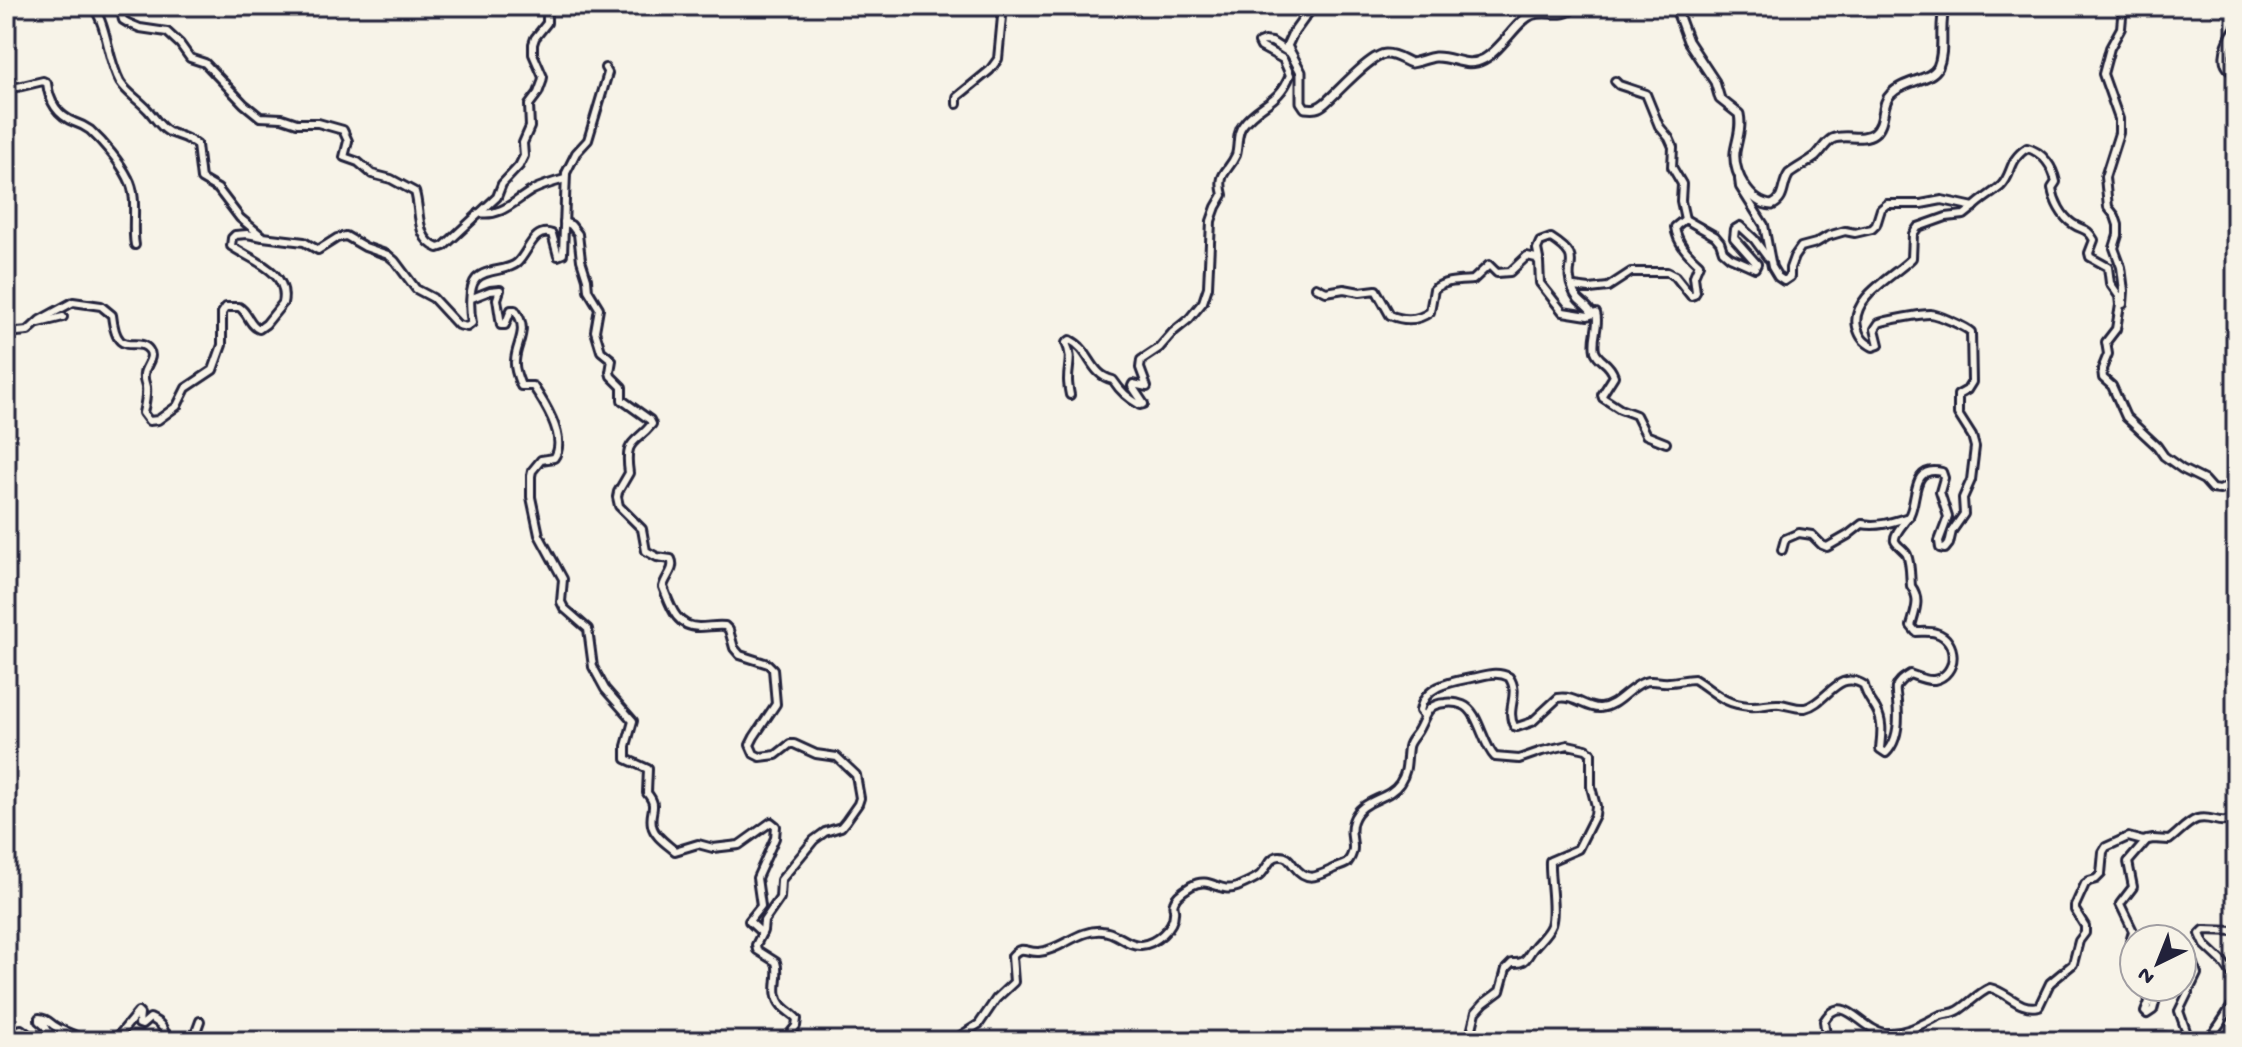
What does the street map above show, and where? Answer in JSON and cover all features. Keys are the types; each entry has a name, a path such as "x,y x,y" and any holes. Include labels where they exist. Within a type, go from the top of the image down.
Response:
{"street":[{"path":"93,6 100,16 114,69 123,86 162,127 197,145 201,179 218,189 240,218 263,237"},
{"path":"119,6 123,20 128,23 167,32 190,58 205,63 260,117 318,123 343,130 348,141 344,157 358,162 372,174 391,179 415,192 422,232 434,247 444,246 497,197 502,184 523,160 523,143 530,127 529,105 538,93 543,77 533,54 533,44 547,23 547,6"},
{"path":"957,104 957,97 990,70 998,59 1003,6"},
{"path":"1313,6 1287,46 1301,72 1301,102 1305,108 1318,108 1364,66 1382,54 1394,55 1411,63 1435,57 1472,63 1490,55 1505,43 1531,14 1566,14 1575,6"},
{"path":"1675,6 1688,41 1715,82 1720,99 1739,114 1740,130 1735,156 1740,187 1766,231 1771,261"},
{"path":"1739,173 1755,198 1772,205 1781,199 1789,174 1816,156 1828,141 1866,137 1876,131 1890,94 1906,83 1927,78 1935,71 1940,58 1940,26 1945,6"},
{"path":"2119,311 2123,305 2124,291 2121,267 2114,248 2119,230 2117,220 2108,207 2105,177 2119,133 2119,119 2103,74 2110,48 2121,28 2123,6"},
{"path":"2236,28 2228,40 2225,59 2228,68 2236,75"},
{"path":"1070,395 1067,378 1071,366 1066,343 1070,340 1090,358 1095,371 1113,380 1119,391 1140,405 1144,404 1132,386 1147,387 1140,368 1141,360 1159,348 1197,311 1206,294 1210,271 1211,221 1223,195 1222,175 1236,154 1240,130 1245,122 1280,94 1290,75 1283,59 1259,43 1272,42 1289,53"},
{"path":"6,333 23,333 73,302 101,306 113,318 115,336 124,343 150,351 151,357 144,374 147,396 143,413 149,421 158,420 177,406 188,386 213,370 222,345 222,318 226,307 239,307 259,329 285,299 274,273 231,246 235,235 247,234 304,242 318,250 346,236 395,261 412,285 433,298 458,325 467,327 472,323 472,287 476,279 516,263 539,233 552,234 558,256 563,254 565,179 568,166 588,140 607,81 605,68"},
{"path":"6,85 18,87 43,81 47,83 51,103 56,109 71,121 87,127 109,149 132,188 135,245"},
{"path":"1615,81 1644,93 1650,100 1659,126 1673,147 1671,164 1682,184 1681,201 1685,219 1715,236 1730,257 1755,268 1757,264 1733,235 1740,226 1754,239 1771,261 1778,277 1784,281 1790,277 1794,257 1801,247 1845,231 1855,233 1872,229 1881,209 1887,204 1921,204 1942,200 1974,207"},
{"path":"1424,716 1420,711 1423,700 1443,683 1498,673 1509,677 1515,686 1509,716 1517,727 1532,722 1558,698 1572,698 1601,708 1648,681 1667,683 1694,679 1715,696 1741,705 1779,704 1804,708 1841,682 1851,680 1864,685 1865,696 1877,711 1883,730 1879,746 1886,753 1897,731 1895,690 1900,681 1910,674 1925,680 1938,679 1948,670 1953,656 1951,644 1938,633 1916,632 1911,626 1917,599 1910,582 1907,555 1895,541 1895,536 1909,517 1917,482 1929,472 1939,470 1944,478 1940,492 1948,517 1939,541 1940,548 1947,547 1952,531 1964,514 1963,498 1971,480 1975,447 1958,414 1957,405 1958,395 1967,390 1972,382 1971,332 1936,315 1922,315 1880,322 1875,329 1879,345 1873,347 1862,340 1857,317 1877,287 1912,258 1913,234 1918,227 1946,217 1964,215 2001,186 2013,162 2027,148 2040,153 2054,172 2056,182 2052,188 2056,203 2068,220 2087,230 2094,238 2090,257 2108,267 2110,283 2120,299 2116,329 2106,340 2108,354 2102,374 2112,386 2126,417 2164,456 2204,480 2212,489 2220,490 2236,482"},
{"path":"479,213 496,213 533,190 565,179"},
{"path":"1573,290 1575,287 1608,287 1631,272 1667,272 1675,276 1687,293 1694,295 1694,276 1699,264 1684,250 1675,232 1675,227 1685,219"},
{"path":"564,222 571,225 580,239 588,290 599,308 595,331 601,351 612,360 611,376 622,387 622,400 652,424 631,444 627,461 629,473 617,497 619,506 642,529 646,551 672,561 673,566 663,587 669,597 670,608 689,626 725,626 740,655 768,664 773,669 776,704 750,745 754,754 760,757 776,755 794,744 816,754 837,757 858,780 860,798 853,812 841,827 825,832 814,840 781,880 780,898 764,921 756,945 757,950 776,962 775,989 779,1002 797,1019 796,1026 784,1041"},
{"path":"1592,314 1578,301 1573,290 1569,278 1572,261 1566,249 1551,238 1540,242 1537,249 1540,283 1563,312 1588,316 1596,313 1596,353 1611,366 1614,376 1602,395 1620,409 1636,415 1646,435 1666,443"},
{"path":"1316,287 1326,292 1376,290 1390,315 1412,319 1430,312 1434,289 1442,284 1473,280 1489,265 1497,273 1510,272 1527,256 1539,262"},
{"path":"472,298 500,290 497,299 501,325 505,325 511,310 519,315 522,340 515,359 517,376 521,386 533,386 542,400 554,425 559,446 554,458 541,460 532,471 533,514 539,535 563,579 561,602 588,629 593,667 605,689 633,721 626,759 648,769 647,793 654,806 653,830 675,851 698,844 713,848 739,845 765,824 771,822 776,826 775,838 757,878 761,906 749,921 762,933"},
{"path":"36,324 63,317"},
{"path":"1782,550 1785,539 1796,533 1812,535 1827,547 1862,524 1893,523 1909,517"},
{"path":"956,1041 979,1024 996,999 1014,982 1012,956 1018,949 1039,952 1101,930 1138,945 1145,944 1170,926 1175,915 1173,906 1176,897 1199,882 1205,881 1227,889 1236,888 1258,877 1278,856 1288,858 1304,876 1313,878 1347,863 1354,850 1353,820 1369,802 1390,794 1401,781 1407,764 1407,745 1428,709 1436,704 1462,704 1472,711 1495,757 1519,759 1568,745 1589,750 1592,756 1591,787 1597,811 1578,849 1550,861 1551,924 1528,959 1508,966 1499,993 1476,1012 1469,1041"},
{"path":"1827,1041 1824,1021 1832,1010 1841,1008 1870,1029 1888,1033 1914,1029 1945,1013 1954,1013 1990,988 2023,1006 2039,1006 2050,983 2075,961 2085,926 2075,906 2085,884 2101,874 2104,850 2128,837 2169,840 2190,823 2203,818 2223,822 2231,820 2236,814"},
{"path":"2130,923 2120,906 2133,887 2128,862 2147,840"},
{"path":"2236,931 2204,930 2200,934 2205,945 2236,980"},
{"path":"2206,1041 2219,1028 2236,1000"},
{"path":"2149,1003 2147,1014 2153,1010 2155,1003"},
{"path":"2156,1041 2159,1036 2184,1037 2186,1031 2179,1011 2183,1003"},
{"path":"118,1041 119,1035 139,1012 139,1024 148,1019 154,1020 164,1028 169,1041"},
{"path":"54,1041 39,1018 50,1020 57,1028 75,1034 84,1041"},
{"path":"188,1041 200,1021"},
{"path":"6,1034 21,1029 29,1035 42,1036 45,1041"}]}
